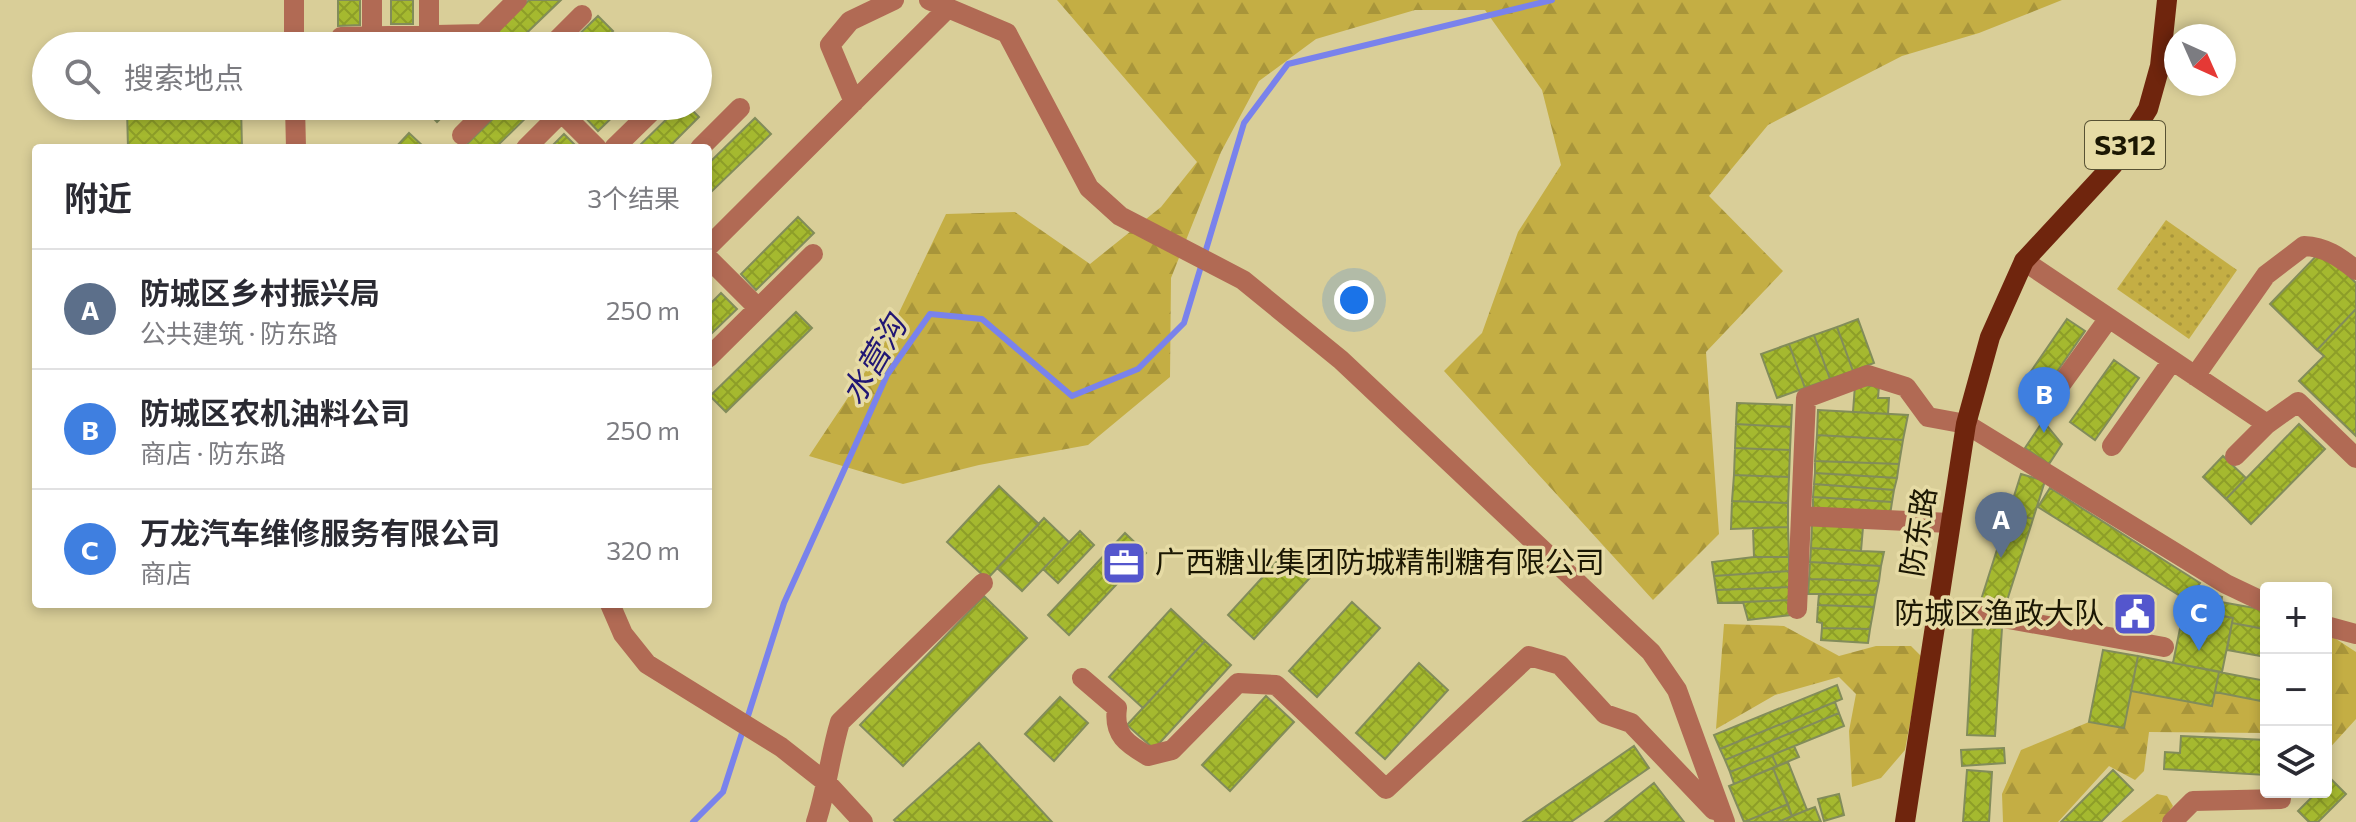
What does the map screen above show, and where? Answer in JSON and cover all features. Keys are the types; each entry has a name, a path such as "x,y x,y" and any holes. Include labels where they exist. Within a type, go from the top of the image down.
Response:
{"main road":[{"name":"S312","path":"2024,261 2113,165 2148,109 2160,66 2167,0"},
{"name":"防东路","path":"1905,822 1966,424 1990,337 2024,261"}],"street":[{"path":"294,0 294,32"},
{"path":"372,0 372,32"},
{"path":"429,0 429,32"},
{"path":"491,32 517,0"},
{"path":"854,102 830,45 850,21 894,0"},
{"path":"712,243 854,102 939,4 1007,33 1089,188 1120,216 1243,280 1341,360 1651,652 1677,690 1723,820"},
{"path":"565,32 582,15"},
{"path":"704,144 740,108"},
{"path":"295,120 296,144"},
{"path":"462,135 477,120"},
{"path":"530,144 551,120"},
{"path":"572,120 594,144"},
{"path":"618,144 643,120"},
{"path":"2195,376 2266,275 2304,246 2320,247 2356,270"},
{"path":"712,354 813,254"},
{"path":"2024,261 2267,424"},
{"path":"712,262 758,308"},
{"path":"2049,401 2109,318"},
{"path":"2112,446 2172,361"},
{"path":"1797,609 1806,398 1868,375 1906,387 1928,417 1966,424 2226,584 2260,600"},
{"path":"2235,456 2267,424 2298,402 2356,458"},
{"path":"1801,516 1950,523"},
{"path":"816,822 828,784 832,750 840,722 983,583"},
{"path":"1937,606 2164,647"},
{"path":"612,608 623,634 647,664 781,747 828,784 863,822"},
{"path":"2332,628 2356,634"},
{"path":"1082,678 1117,708 1114,724 1124,743 1148,756 1172,750 1238,683 1276,685 1386,789 1529,656 1560,665 1605,714 1631,723 1723,820"},
{"path":"2172,822 2193,801 2281,799"}],"green space":[{"path":"1057,0 2062,0 1979,33 1902,56 1768,125 1709,196 1783,271 1706,352 1719,534 1653,600 1444,371 1482,333 1518,232 1561,165 1542,90 1485,10 1415,10 1316,39 1259,81 1221,152 1171,278 1170,377 1088,445 979,465 903,484 809,456 885,342 946,214 1015,212 1090,264 1161,207 1197,162"},
{"path":"2166,220 2237,270 2189,339 2117,289"},
{"path":"1724,624 1784,626 1839,656 1876,646 1911,646 1922,657 1905,750 1881,778 1852,787 1849,731 1856,694 1839,677 1775,695 1716,729"},
{"path":"2332,638 2356,652 2356,719 2332,745 2332,654"},
{"path":"2131,691 2212,706 2215,692 2260,701 2260,733 2149,732 2144,771 2135,780 2109,766 2058,822 2003,822 2002,794 2021,750 2089,722 2124,728"},
{"path":"2157,794 2167,796 2173,806 2161,822 2121,822"}],"building":[{"path":"338,0 360,0 360,25 338,26"},
{"path":"391,0 413,0 413,24 391,24"},
{"path":"529,0 561,0 528,32 498,31"},
{"path":"598,16 613,31 612,32 581,32"},
{"path":"755,118 771,134 712,191 712,160"},
{"path":"127,120 241,120 242,144 128,144"},
{"path":"492,120 524,120 499,144 467,144"},
{"path":"588,120 609,120 598,131"},
{"path":"666,120 696,120 672,144 641,144"},
{"path":"409,133 421,144 399,144"},
{"path":"564,134 574,144 554,144"},
{"path":"798,217 814,233 756,290 741,274"},
{"path":"2322,250 2356,283 2356,309 2317,350 2270,304"},
{"path":"721,293 737,309 712,333 712,302"},
{"path":"2356,309 2356,436 2299,381 2324,356 2317,350"},
{"path":"796,312 812,328 726,412 712,398 712,394"},
{"path":"1858,319 1874,363 1853,371 1837,327"},
{"path":"2067,319 2085,331 2043,392 2025,380"},
{"path":"1837,327 1853,371 1830,379 1814,335"},
{"path":"1814,335 1830,379 1805,388 1789,344"},
{"path":"1789,344 1805,388 1777,398 1761,354"},
{"path":"2114,360 2139,378 2095,440 2070,422"},
{"path":"1855,385 1879,386 1878,398 1889,398 1888,414 1853,412"},
{"path":"1737,403 1792,405 1791,427 1736,424"},
{"path":"1818,410 1908,415 1903,440 1817,435"},
{"path":"2043,421 2062,444 2049,464 2025,448"},
{"path":"1736,424 1791,427 1790,450 1735,448"},
{"path":"2299,424 2325,449 2251,524 2226,499"},
{"path":"1817,435 1903,440 1899,464 1815,461"},
{"path":"1735,448 1790,450 1789,477 1734,475"},
{"path":"2223,456 2246,478 2226,499 2203,477"},
{"path":"1815,461 1899,464 1897,478 1815,473"},
{"path":"1815,473 1897,478 1894,490 1814,484"},
{"path":"2021,474 2045,481 2033,519 2009,512"},
{"path":"1734,475 1789,477 1788,503 1732,501"},
{"path":"1814,484 1894,490 1892,502 1813,497"},
{"path":"999,486 1039,524 987,579 947,542"},
{"path":"2050,488 2200,583 2188,601 2038,507"},
{"path":"1813,497 1892,502 1890,515 1813,511"},
{"path":"1732,501 1788,503 1788,527 1731,529"},
{"path":"2009,512 2033,519 2004,610 1980,603"},
{"path":"1044,518 1069,542 1022,591 997,568"},
{"path":"1812,524 1863,527 1861,551 1811,548"},
{"path":"1788,527 1789,557 1754,557 1753,528"},
{"path":"1080,531 1094,545 1058,583 1043,569"},
{"path":"1125,533 1146,553 1069,635 1048,615"},
{"path":"1291,546 1317,570 1254,639 1228,615"},
{"path":"1811,548 1884,552 1881,566 1810,562"},
{"path":"1789,557 1789,571 1714,576 1712,562"},
{"path":"1810,562 1881,566 1879,581 1809,579"},
{"path":"1789,571 1790,587 1716,590 1714,576"},
{"path":"1809,579 1879,581 1876,595 1808,594"},
{"path":"1790,587 1790,600 1718,603 1716,590"},
{"path":"2197,590 2222,597 2219,615 2187,610"},
{"path":"1819,594 1876,595 1874,607 1818,605"},
{"path":"984,596 1027,638 903,766 860,725"},
{"path":"1790,600 1791,615 1748,620 1743,602"},
{"path":"1352,602 1380,628 1317,697 1289,671"},
{"path":"2221,602 2260,609 2260,628 2232,623 2233,618 2219,615"},
{"path":"1818,605 1874,607 1870,629 1822,628 1822,623 1817,622"},
{"path":"1171,609 1205,641 1143,708 1109,677"},
{"path":"2184,609 2233,618 2222,672 2173,663"},
{"path":"2232,623 2260,628 2260,656 2227,650"},
{"path":"1973,627 2002,628 1995,736 1967,735"},
{"path":"1822,628 1870,629 1868,643 1821,640"},
{"path":"1205,641 1231,665 1154,749 1127,725"},
{"path":"2103,650 2138,656 2124,728 2089,722"},
{"path":"2138,656 2219,672 2212,706 2131,691"},
{"path":"1419,663 1448,690 1385,759 1356,733"},
{"path":"2219,672 2260,680 2260,701 2215,692"},
{"path":"1837,685 1842,699 1720,749 1714,735"},
{"path":"1266,696 1294,722 1230,791 1202,765"},
{"path":"1060,697 1088,723 1054,761 1025,734"},
{"path":"1835,702 1839,713 1725,760 1720,749"},
{"path":"1839,713 1844,726 1730,772 1725,760"},
{"path":"2181,736 2260,740 2260,775 2164,769 2165,752 2180,753"},
{"path":"979,743 1052,822 894,820"},
{"path":"1634,746 1649,768 1571,822 1523,822"},
{"path":"1794,746 1799,757 1777,766 1772,755"},
{"path":"2004,748 2005,763 1962,766 1961,750"},
{"path":"1772,755 1777,766 1734,784 1730,772"},
{"path":"1788,762 1807,810 1792,816 1773,768"},
{"path":"1773,768 1788,804 1744,822 1729,786"},
{"path":"1967,770 1992,772 1989,822 1963,822"},
{"path":"2113,770 2133,790 2101,822 2061,822"},
{"path":"2332,780 2346,794 2318,822 2309,822 2298,811 2311,798 2332,798"},
{"path":"1654,783 1684,822 1605,822"},
{"path":"1839,794 1844,815 1824,821 1818,799"},
{"path":"1788,804 1792,816 1778,822 1744,822"},
{"path":"1815,807 1821,822 1778,822 1807,810"}],"waterway":[{"name":"水营沟","path":"747,719 784,603 887,375 930,314 982,319 1072,396 1138,369 1184,323 1244,123 1288,64 1552,0"},
{"name":"水营沟","path":"693,822 723,792 743,730"}],"place":[{"name":"防城区农机油料公司","path":"2044,433"},
{"name":"防城区乡村振兴局","path":"2001,558"},
{"name":"广西糖业集团防城精制糖有限公司","path":"1124,563"},
{"name":"防城区渔政大队","path":"2135,614"},
{"name":"万龙汽车维修服务有限公司","path":"2199,651"}]}
